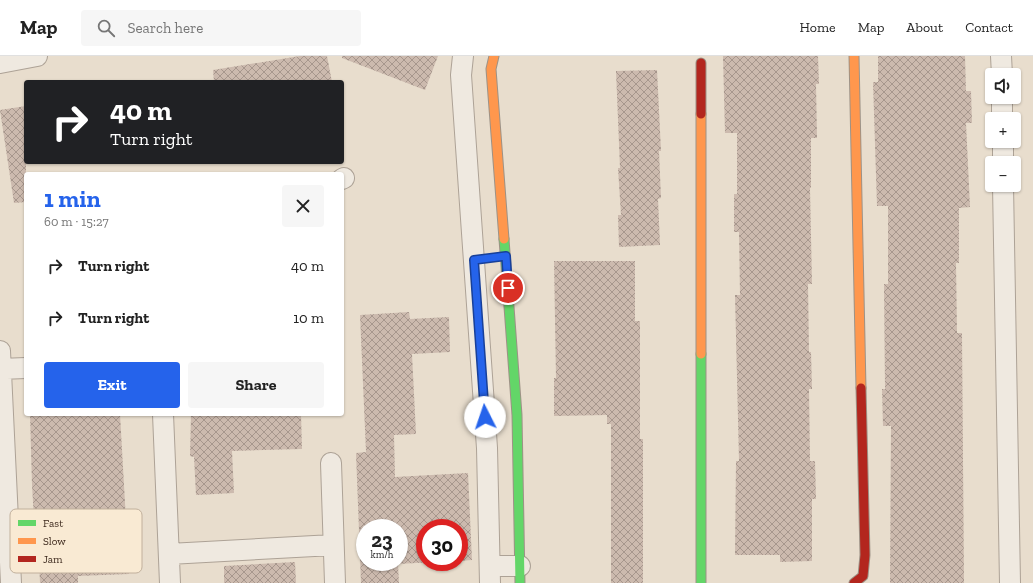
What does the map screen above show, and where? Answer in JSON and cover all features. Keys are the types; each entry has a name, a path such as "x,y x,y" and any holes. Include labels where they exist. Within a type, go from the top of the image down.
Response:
{"street":[{"path":"0,63 37,56"},
{"path":"463,56 461,75 487,448 490,574 520,574 517,415 491,69 494,56"},
{"path":"854,56 865,554 863,576 854,583"},
{"path":"1001,56 1002,68"},
{"path":"701,63 701,583"},
{"path":"1003,192 1010,583"},
{"path":"474,260 506,256"},
{"path":"10,583 0,363 24,368"},
{"path":"163,416 170,583"},
{"path":"332,463 335,583"},
{"path":"169,554 333,545"}],"building":[{"path":"300,56 327,56 332,80 214,80 213,70"},
{"path":"342,56 438,56 425,90 342,58"},
{"path":"723,56 818,56 819,84 816,84 817,138 811,138 810,188 812,284 808,284 809,352 811,352 812,389 809,389 810,461 815,461 816,499 812,499 812,561 780,562 780,555 735,555 736,461 739,461 735,295 740,295 739,232 734,232 734,194 737,194 737,133 725,133"},
{"path":"878,56 965,56 966,91 971,91 972,123 966,123 970,207 959,208 959,263 956,263 957,333 962,333 964,583 890,583 891,426 883,426 882,389 885,389 884,284 888,284 888,206 877,206 873,82 878,82"},
{"path":"657,70 661,151 659,151 661,198 658,199 660,245 619,247 618,215 621,215 618,168 620,168 616,71"},
{"path":"24,106 24,164 26,164 26,172 24,172 24,202 14,203 0,110"},
{"path":"554,261 635,261 635,321 640,321 640,439 643,439 643,583 611,583 611,424 607,424 607,415 554,416 554,378 556,378"},
{"path":"409,312 410,319 449,317 450,352 412,354 416,434 394,435 395,477 468,473 472,560 468,560 468,519 416,519 416,563 408,563 408,519 359,519 356,453 366,452 360,315"},
{"path":"30,416 120,416 125,509 33,509"},
{"path":"191,416 301,416 302,449 232,451 234,493 196,495 194,457 190,456"},
{"path":"295,562 296,583 224,583 224,566"},
{"path":"361,571 398,571 399,583 361,583"},
{"path":"40,573 129,573 78,576 78,583 40,583"}],"traffic: fast":[{"path":"504,239 517,415 520,583"},
{"path":"701,354 701,583"}],"traffic: slow":[{"path":"494,56 491,69 504,239"},
{"path":"854,56 861,388"},
{"path":"701,114 701,354"}],"traffic: jam":[{"path":"701,63 701,114"},
{"path":"854,583 863,576 865,555 861,388"}],"route":[{"path":"485,417 474,260 506,256 508,288"}]}
